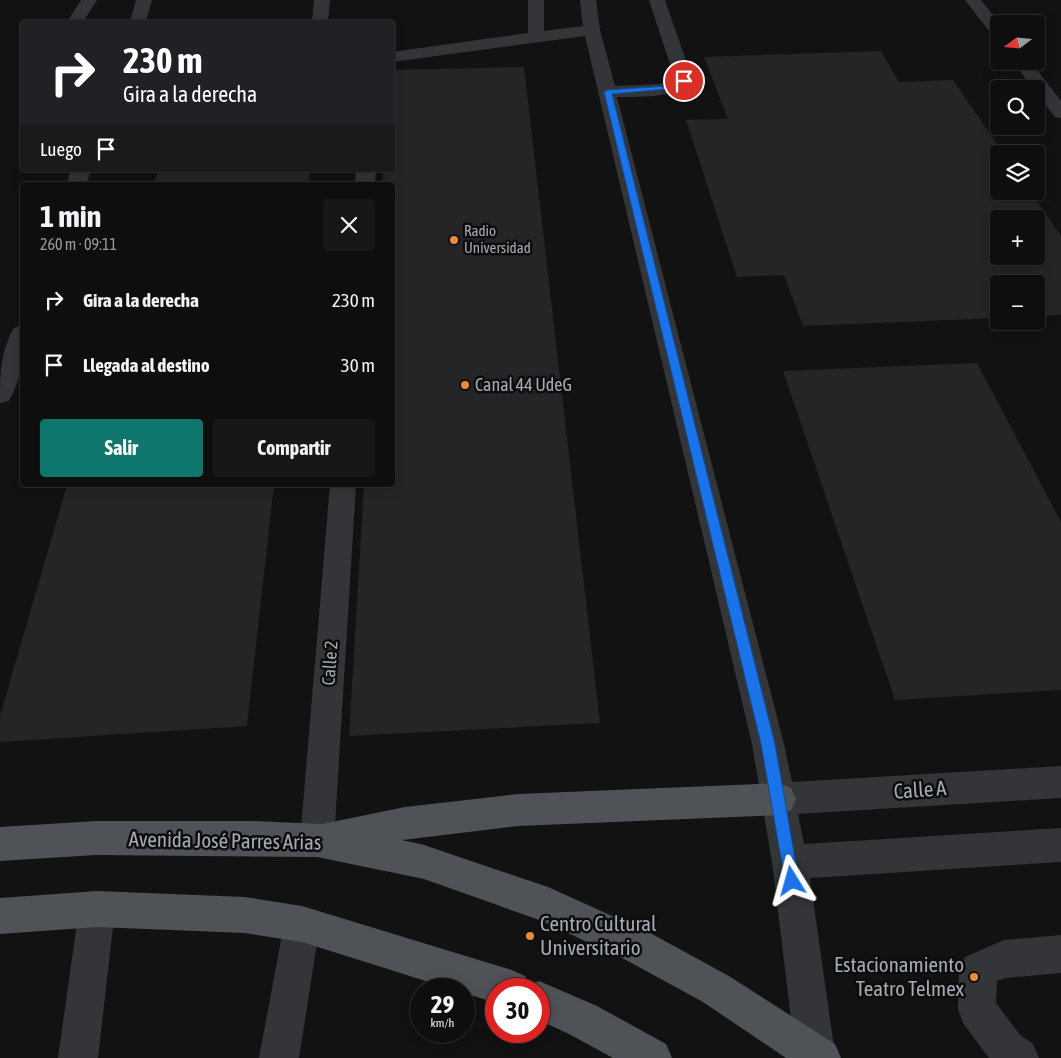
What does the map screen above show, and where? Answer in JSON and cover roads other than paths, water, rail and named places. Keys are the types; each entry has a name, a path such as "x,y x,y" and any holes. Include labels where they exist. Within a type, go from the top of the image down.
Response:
{"main road":[{"path":"317,840 405,823 518,810 779,799"},
{"name":"Avenida José Parres Arias","path":"0,844 96,838 317,840 424,862 548,905 639,946 716,989 816,1056"},
{"path":"0,916 97,909 245,915 302,924 485,981"},
{"path":"550,1005 583,1020 652,1058"}],"street":[{"path":"76,20 89,0"},
{"path":"139,20 144,0"},
{"path":"320,20 322,0"},
{"path":"536,0 536,36"},
{"path":"588,0 592,30 763,725 779,799 790,862 816,1056"},
{"path":"608,92 667,88 679,86 684,81 657,0"},
{"path":"973,0 990,22"},
{"path":"395,57 439,53 536,36 592,30"},
{"path":"1028,70 1061,113"},
{"path":"0,395 20,339"},
{"name":"Calle 2","path":"317,840 343,487"},
{"name":"Calle A","path":"779,799 1061,782"},
{"path":"790,862 1061,845"},
{"path":"78,1058 97,909"},
{"path":"279,1058 302,924"},
{"path":"1019,1058 1006,1049 977,1010 978,970 1004,959 1061,954"}],"place":[{"name":"Radio Universidad","path":"454,240"},
{"name":"Canal 44 UdeG","path":"465,385"},
{"name":"Centro Cultural Universitario","path":"530,936"},
{"name":"Estacionamiento Teatro Telmex","path":"974,977"}]}
